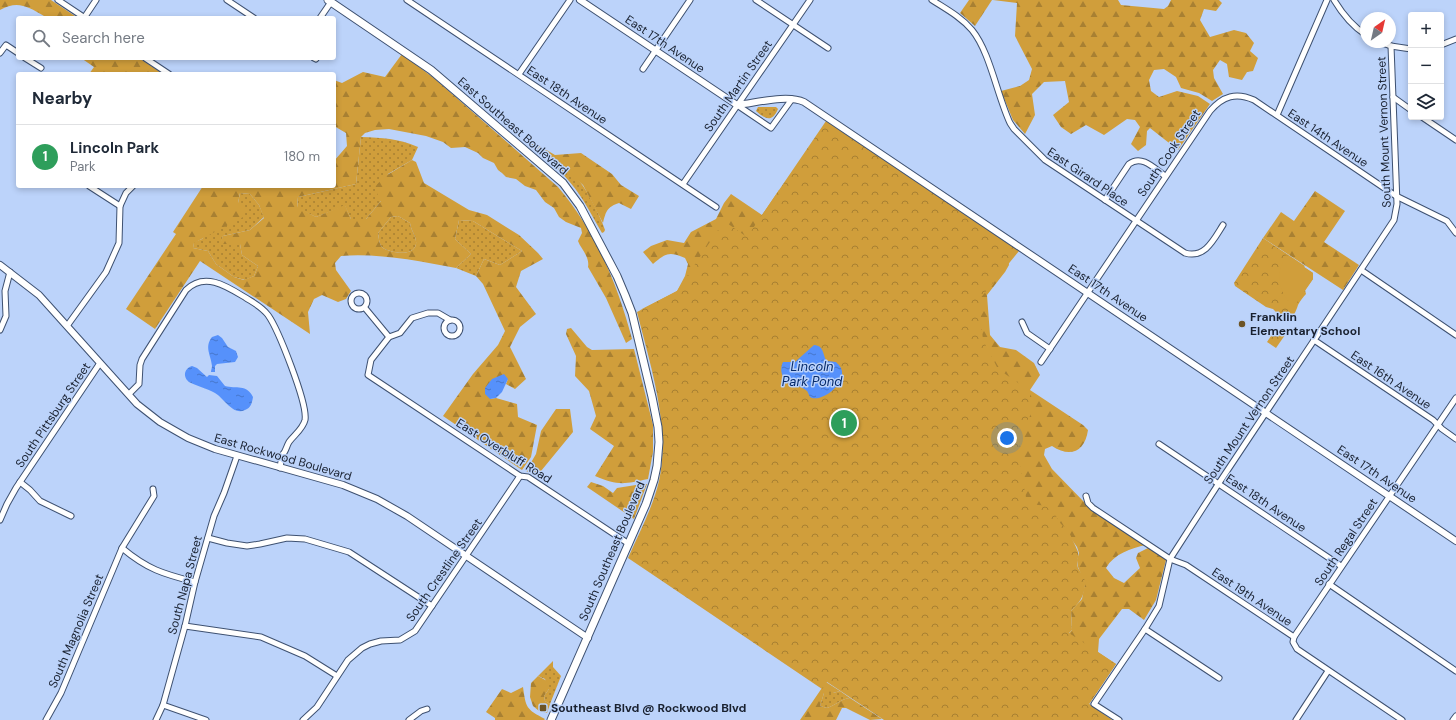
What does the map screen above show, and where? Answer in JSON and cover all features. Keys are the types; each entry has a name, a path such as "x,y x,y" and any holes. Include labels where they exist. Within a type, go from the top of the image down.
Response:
{"main road":[{"name":"East Southeast Boulevard","path":"330,1 432,70 564,184 580,206 617,276 632,313"},
{"name":"South Southeast Boulevard","path":"551,720 646,504 657,466 658,427 632,313"}],"street":[{"path":"58,0 81,16"},
{"path":"85,16 96,0"},
{"path":"227,0 251,16"},
{"name":"East 18th Avenue","path":"407,0 716,207"},
{"path":"518,74 570,0"},
{"name":"East 17th Avenue","path":"580,0 772,128 792,99"},
{"path":"643,69 690,0"},
{"path":"756,0 828,48"},
{"name":"South Martin Street","path":"683,184 810,0"},
{"name":"East Girard Place","path":"932,0 964,21 972,30 980,42 1006,116 1014,129 1045,160 1180,250 1189,254 1205,251 1224,225"},
{"path":"1277,116 1327,0"},
{"path":"1334,0 1351,24 1360,31"},
{"path":"321,16 330,1"},
{"path":"1444,44 1456,39"},
{"path":"0,53 6,45 16,52"},
{"path":"1396,47 1408,49"},
{"name":"South Mount Vernon Street","path":"1119,720 1094,704 1145,629 1161,599 1170,559 1394,220 1397,210 1391,48"},
{"path":"28,60 40,68"},
{"path":"147,60 166,72"},
{"name":"East 14th Avenue","path":"1224,99 1235,96 1246,96 1254,100 1396,196 1447,221 1456,233"},
{"path":"1393,97 1408,108"},
{"name":"East 17th Avenue","path":"737,105 792,99 800,100 809,105 1456,541"},
{"name":"South Cook Street","path":"1041,362 1210,111 1215,105 1224,99"},
{"path":"1426,120 1456,140"},
{"path":"1105,200 1129,164 1136,160 1145,162 1165,176"},
{"path":"92,188 120,206"},
{"path":"67,326 106,272 119,243 120,206 126,193 131,188"},
{"name":"East Rockwood Boulevard","path":"0,265 39,295 137,404 160,422 188,438 214,449 237,456 281,465 343,485 377,499 407,516 588,638"},
{"path":"1361,270 1456,334"},
{"path":"0,330 6,316 5,291 10,272"},
{"path":"129,394 139,384 140,365 146,353 186,290 192,285 201,282 216,282 227,286 261,308 268,315 277,332 294,374 305,420 289,443 284,453 286,457 281,465"},
{"path":"365,308 389,337 400,333 412,318 428,313 438,313 450,320"},
{"path":"1022,322 1027,334 1050,349"},
{"name":"East Overbluff Road","path":"389,337 371,360 368,375 520,476 528,477 629,544"},
{"name":"East 16th Avenue","path":"1314,340 1433,420 1456,439"},
{"name":"South Pittsburg Street","path":"0,520 7,504 20,482 100,363"},
{"name":"South Regal Street","path":"1294,637 1456,398"},
{"name":"East 18th Avenue","path":"1159,444 1342,566"},
{"name":"South Napa Street","path":"156,720 163,705 214,516 237,456"},
{"name":"South Crestline Street","path":"303,720 317,707 348,660 362,648 381,642 400,640 415,631 520,476"},
{"path":"20,482 27,486 40,501 71,516"},
{"name":"South Magnolia Street","path":"46,720 61,693 122,548 154,496 153,489"},
{"name":"East 19th Avenue","path":"1086,496 1088,503 1093,508 1170,559 1186,565 1294,637 1293,642 1298,649 1398,719"},
{"path":"208,538 247,546 287,538 305,539 349,552 432,606"},
{"path":"122,548 137,560 158,571 195,582"},
{"path":"1329,584 1456,671"},
{"path":"185,626 261,637 305,656 337,676"},
{"path":"1145,629 1219,678"},
{"path":"1296,720 1328,671"},
{"path":"163,705 206,720"},
{"path":"409,720 420,711 427,709"},
{"path":"1453,720 1456,716"}],"green space":[{"path":"0,0 51,0 75,16 44,16 18,5 12,5 0,10"},
{"path":"969,0 992,0 975,26 960,13"},
{"path":"993,0 1118,0 1121,5 1164,9 1168,6 1171,0 1219,0 1222,3 1216,11 1204,9 1200,20 1210,37 1234,30 1246,33 1254,43 1250,51 1258,58 1253,71 1247,72 1242,80 1229,77 1227,64 1220,60 1213,70 1214,78 1223,94 1212,101 1199,93 1181,88 1176,77 1164,69 1154,70 1149,80 1151,91 1159,97 1177,91 1198,96 1210,104 1178,150 1150,128 1147,131 1146,145 1138,151 1131,144 1140,127 1135,120 1127,119 1104,135 1086,125 1071,134 1061,127 1053,115 1069,102 1065,81 1044,82 1032,94 1035,115 1025,134 1013,120 1001,91 1020,86 1029,80 1032,69 1015,36 1017,3"},
{"path":"402,54 435,79 558,187 583,221 594,240 604,259 620,299 632,339 626,343 606,298 588,267 587,256 578,241 582,233 581,228 566,222 559,217 554,208 545,202 536,190 525,186 516,179 506,177 498,170 494,163 465,147 451,148 443,142 426,136 389,129 375,130 365,133 361,137 356,184 298,197 297,207 316,217 345,205 351,219 366,219 381,201 374,187 387,175 412,160 416,162 424,183 469,210 487,215 519,235 543,259 521,271 516,287 536,314 520,327 510,347 526,379 515,389 506,384 508,379 490,399 496,398 517,404 518,417 537,425 531,457 522,470 443,416 473,374 498,345 505,331 483,284 476,276 484,259 500,265 522,251 473,221 459,220 455,239 471,254 456,268 413,260 355,255 341,256 335,263 336,270 351,291 346,299 338,302 322,295 314,299 308,312 310,334 200,261 155,329 126,309 176,234 173,232 202,188 336,188 336,159 347,146 346,133 336,127 336,81 342,83 363,72 385,77","holes":["240,193 250,194 259,205 264,218 250,230 223,236 220,244 240,244 242,255 258,266 254,276 244,280 234,277 216,264 208,251 193,248 194,243 243,217 245,210 238,203","398,216 410,223 416,239 416,244 411,251 402,253 387,250 382,247 379,241 378,233 391,217"]},
{"path":"84,60 142,60 160,72 90,72 94,67"},
{"path":"758,107 776,107 778,109 771,118 765,118 756,111"},
{"path":"826,121 1019,251 979,300 983,340 998,369 1030,391 1030,416 1020,434 1019,459 1027,503 1044,506 1052,510 1061,524 1068,530 1078,551 1077,566 1084,578 1085,585 1081,600 1071,611 1072,630 1069,633 1116,664 1089,704 1112,720 884,720 827,682 822,689 628,558 653,500 659,481 662,460 661,418 653,374 637,312 677,291 724,221 747,237"},
{"path":"361,137 397,140 418,147 412,160 388,174 381,201 366,219 351,219 345,206 316,217 297,208 298,197 356,184"},
{"path":"530,145 538,145 555,155 581,153 612,174 621,185 639,196 631,209 619,203 609,208 606,212 603,223 583,185 563,168 553,165"},
{"path":"553,165 568,171 583,186 600,217 605,230 604,232 602,233 586,205 569,181"},
{"path":"779,190 1007,247 1009,265 987,295 990,335 1000,347 1016,350 1034,363 1040,375 1030,390 1083,425 1088,430 1084,443 1076,451 1065,452 1052,446 1045,449 1044,455 1052,469 1086,504 1146,545 1123,552 1109,563 1106,568 1114,578 1124,583 1140,568 1136,558 1138,553 1150,547 1166,560 1156,600 1144,620 1129,609 1122,609 1099,639 1098,652 1116,664 1089,704 1112,720 1018,720 1065,638 1072,630 1071,611 1082,599 1085,583 1078,567 1077,560 1079,553 1070,537 711,288 640,310 677,291 685,276 688,264 685,258 675,254 668,254 661,257 653,264 643,252 651,246 667,240 684,243 691,232 716,219 724,203 731,194 762,215"},
{"path":"1315,191 1345,211 1324,242 1359,265 1343,290 1263,238 1281,212 1294,221"},
{"path":"240,193 250,194 259,205 264,217 250,230 223,236 221,244 240,244 242,255 258,266 254,276 245,280 234,277 216,264 208,251 193,248 194,242 202,239 238,203"},
{"path":"398,216 410,223 416,239 416,244 411,251 402,253 387,250 382,247 379,241 378,233 391,217"},
{"path":"459,220 473,221 522,251 500,265 484,259 476,276 456,268 471,254 455,239"},
{"path":"1263,238 1313,273 1313,279 1305,290 1306,294 1293,316 1288,318 1281,317 1273,309 1266,307 1235,286 1234,283"},
{"path":"1286,255 1313,273 1313,279 1294,307 1288,301 1281,289 1279,276 1282,263"},
{"path":"571,328 587,347 592,350 634,349 653,425 653,452 648,479 616,483 595,476 614,446 590,429 596,416 589,391 575,376 576,356 566,334 567,329"},
{"path":"1273,333 1283,333 1285,335 1276,348 1267,342"},
{"path":"556,409 570,409 573,432 536,475 526,471 536,454 541,431"},
{"path":"591,482 603,486 613,493 617,488 647,484 634,519 587,487"},
{"path":"553,661 553,667 561,676 550,704 545,701 544,696 549,689 545,679 538,676"},
{"path":"538,676 549,682 549,689 544,696 545,701 550,704 547,713 539,711 533,706 530,697 531,683"},
{"path":"826,682 840,691 824,693 820,706 827,708 850,698 882,719 870,720 846,708 842,708 836,720 800,720"},
{"path":"523,687 526,704 530,710 545,719 544,720 495,720 495,718 486,712 502,689 511,693"},
{"path":"840,691 850,698 827,708 820,706 824,693"}],"water":[{"path":"218,335 228,347 236,351 238,357 235,362 217,364 215,366 215,372 211,372 212,366 208,344 212,337"},
{"name":"Lincoln Park Pond","path":"814,345 822,349 827,361 836,362 841,368 842,377 840,382 832,391 822,397 811,398 805,389 785,379 781,371 781,367 783,362 795,362"},
{"path":"192,366 197,368 207,377 209,375 217,376 225,386 248,390 253,397 250,407 245,410 237,411 215,393 189,382 185,372"},
{"path":"504,374 508,379 502,392 496,398 490,399 485,394 485,388 492,379"}],"place":[{"name":"Franklin Elementary School","path":"1242,324"},
{"name":"Lincoln Park","path":"844,423"},
{"name":"Southeast Blvd @ Rockwood Blvd","path":"543,708"}]}
